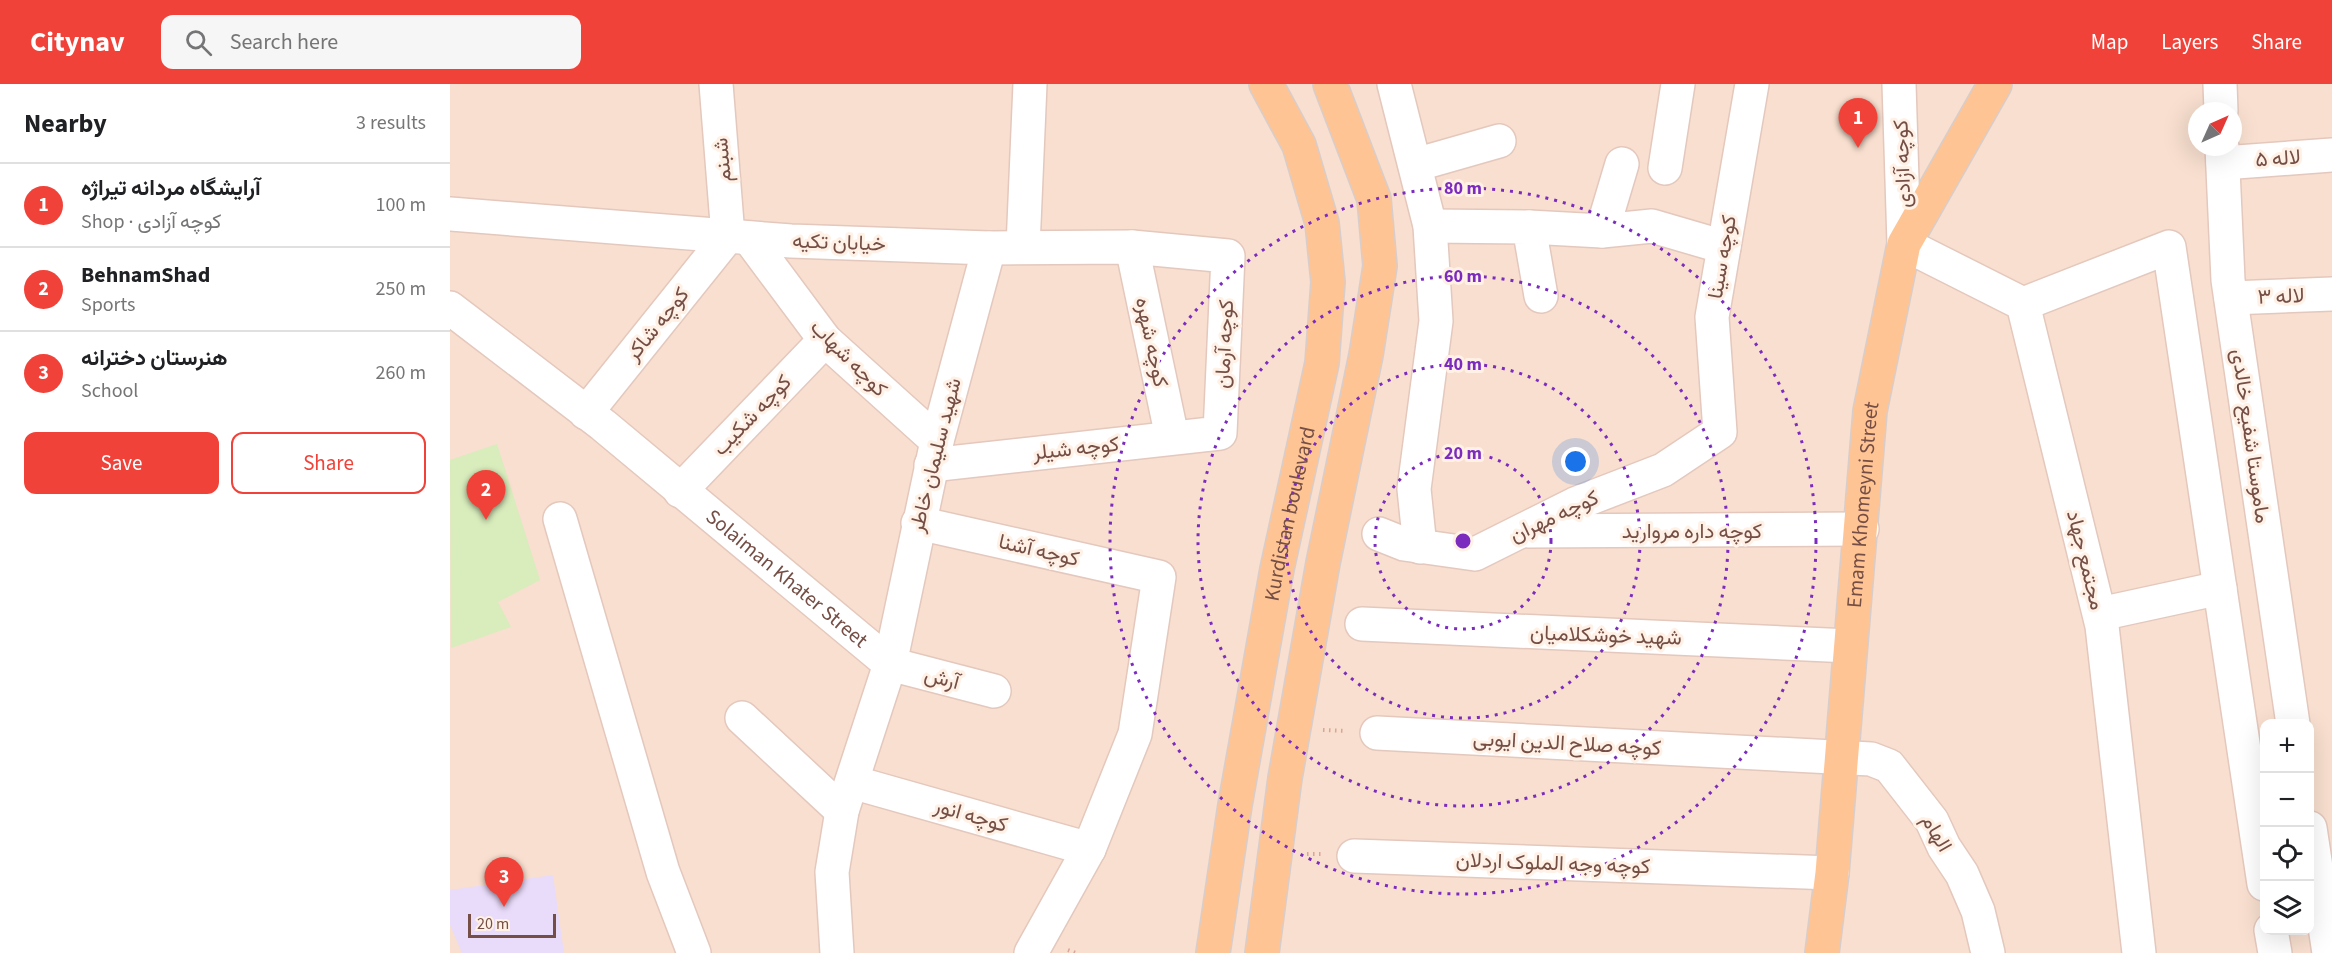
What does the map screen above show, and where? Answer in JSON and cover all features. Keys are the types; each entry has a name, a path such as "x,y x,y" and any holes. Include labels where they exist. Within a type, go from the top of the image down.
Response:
{"main road":[{"name":"Kurdistan boulevard","path":"1213,953 1234,804 1277,569 1322,363 1328,282 1322,223 1299,144 1266,84"},
{"name":"Kurdistan boulevard","path":"1262,953 1274,853 1294,728 1323,563 1366,355 1380,266 1374,199 1330,84"},
{"name":"Emam Khomeyni Street","path":"1822,953 1832,873 1870,411 1904,244 1995,84"}],"street":[{"name":"شبنم","path":"716,84 739,237"},
{"path":"1023,247 1030,84"},
{"path":"1394,84 1430,226 1436,321 1414,489 1420,547"},
{"path":"1665,168 1678,84"},
{"name":"کوچه سینا","path":"1720,432 1712,317 1752,84"},
{"name":"کوچه آزادی","path":"1899,84 1904,244"},
{"path":"2220,84 2221,102"},
{"path":"1415,165 1499,141"},
{"name":"لاله ۵","path":"2242,155 2332,155"},
{"name":"ماموستا شفیع خالدی","path":"2223,156 2231,297 2292,719"},
{"path":"1602,231 1622,164"},
{"name":"خیابان تکیه","path":"450,214 739,237 989,248 1132,247 1228,256"},
{"path":"1430,226 1529,227 1602,231 1652,226 1724,247"},
{"path":"1529,227 1541,296"},
{"name":"کوچه شهاب","path":"739,237 825,340 934,453"},
{"name":"کوچه شاکر","path":"586,412 739,237"},
{"path":"1904,244 2023,304 2169,247 2265,881"},
{"name":"کوچه شهره","path":"1132,247 1172,437"},
{"name":"شهید سلیمان خاطر","path":"890,664 934,453 989,248"},
{"name":"کوچه آرمان","path":"1220,433 1228,256"},
{"name":"لاله ۳","path":"2231,297 2332,294"},
{"name":"مجتمع جهاد","path":"2023,304 2100,614 2139,953"},
{"name":"Solaiman Khater Street","path":"450,308 586,412 890,664"},
{"name":"کوچه شکیب","path":"680,491 825,340"},
{"name":"کوچه مهران","path":"1379,534 1404,544 1475,554 1575,504 1663,470 1720,432"},
{"name":"کوچه شیلر","path":"934,453 1220,433"},
{"path":"560,519 663,872 694,953"},
{"name":"کوچه آشنا","path":"918,523 1159,577 1136,734 1089,849"},
{"name":"کوچه داره مروارید","path":"1522,531 1862,529"},
{"path":"2100,614 2220,588"},
{"name":"شهید خوشکلامیان","path":"1362,624 1850,646"},
{"path":"837,953 832,872 847,797 890,664"},
{"name":"آرش","path":"890,664 994,691"},
{"path":"742,718 847,797"},
{"name":"کوچه صلاح الدین ایوبی","path":"1377,733 1841,758"},
{"name":"الهام","path":"1841,758 1871,759 1889,766 1920,803 1962,874 1978,911 1988,953"},
{"name":"کوچه انور","path":"847,797 1089,849"},
{"path":"1031,953 1089,849"},
{"path":"2314,852 2329,940"},
{"name":"کوچه وجه الملوک اردلان","path":"1354,856 1832,873"},
{"path":"2272,935 2275,953"}],"path":[{"path":"1294,728 1377,733"},
{"path":"1274,853 1354,856"}],"shaded area":[{"path":"450,84 2332,84 2332,953 450,953"},
{"path":"553,875 564,953 462,953 450,925 450,890"}],"green space":[{"path":"497,444 540,580 498,602 511,627 451,648 450,460"}],"place":[{"name":"آرایشگاه مردانه تیراژه","path":"1858,148"},
{"name":"BehnamShad","path":"486,520"},
{"name":"هنرستان دخترانه","path":"504,907"}]}
